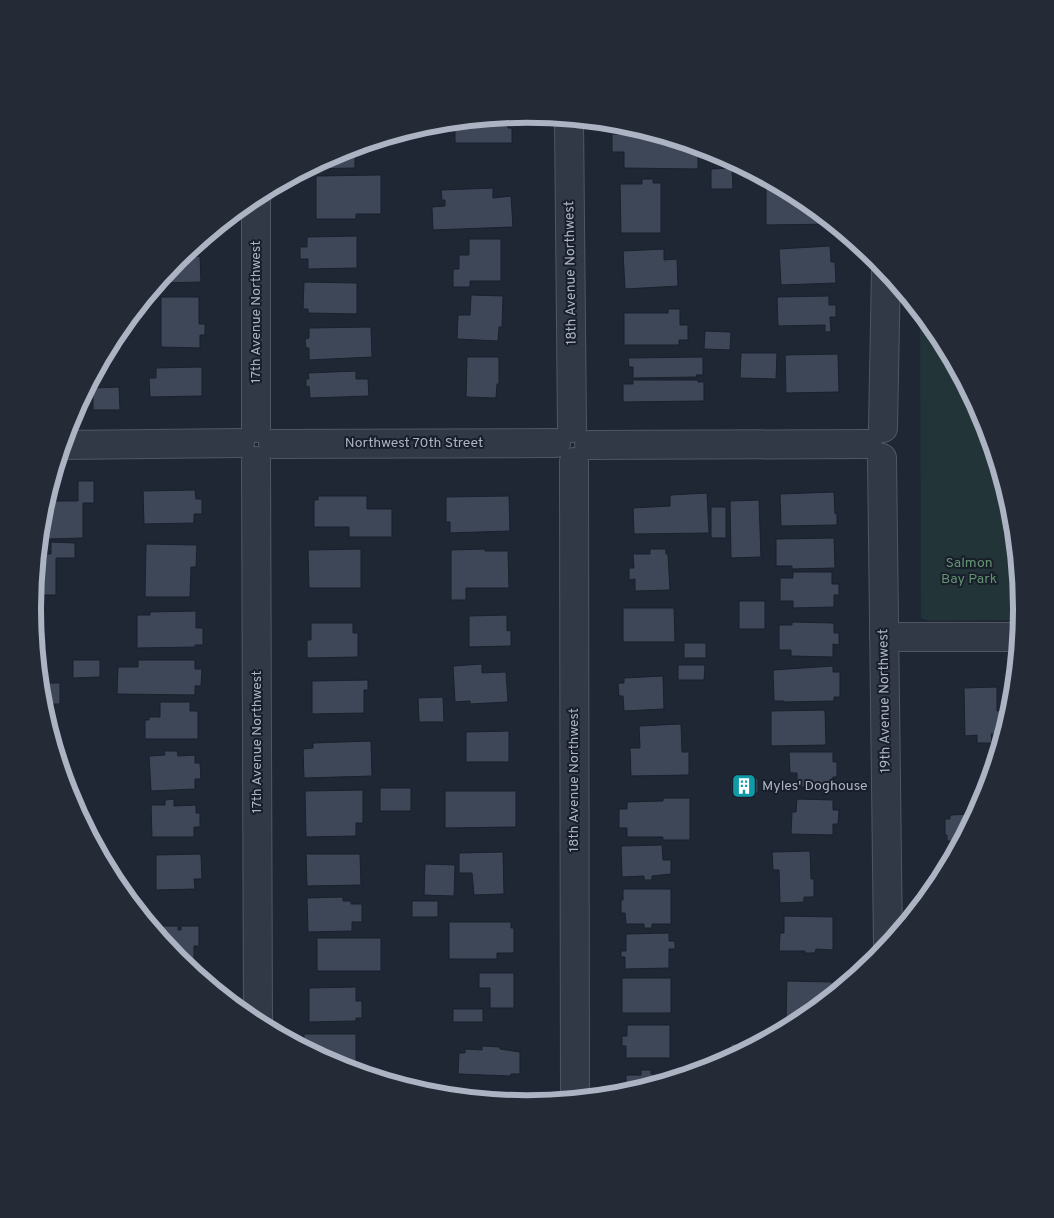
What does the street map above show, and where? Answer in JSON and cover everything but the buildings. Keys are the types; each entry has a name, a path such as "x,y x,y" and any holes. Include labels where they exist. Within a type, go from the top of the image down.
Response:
{"street":[{"name":"18th Avenue Northwest","path":"569,125 573,444 575,1092"},
{"name":"17th Avenue Northwest","path":"256,206 258,1014"},
{"name":"19th Avenue Northwest","path":"885,282 878,443 884,637 888,933"},
{"name":"Northwest 70th Street","path":"70,445 878,443"},
{"path":"884,637 1012,637"}],"green space":[{"name":"Salmon Bay Park","path":"920,324 948,366 963,394 987,453 996,483 1009,546 1013,609 1013,620 929,621 921,618"}],"place":[{"name":"Myles' Doghouse","path":"744,786"}]}
